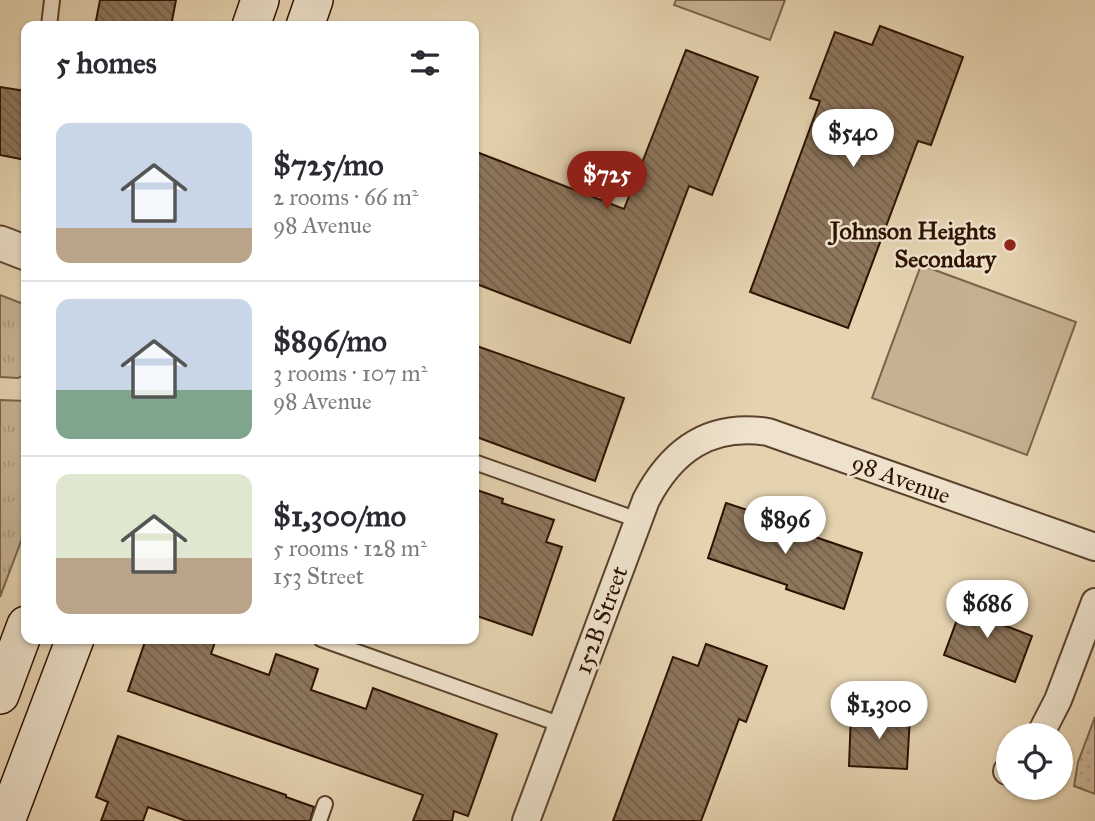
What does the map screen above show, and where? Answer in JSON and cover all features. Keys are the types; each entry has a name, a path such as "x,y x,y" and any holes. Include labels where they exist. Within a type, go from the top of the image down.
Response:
{"main road":[{"path":"253,21 260,0"},
{"path":"306,21 314,0"},
{"path":"0,695 21,638"},
{"path":"6,821 73,644"}],"street":[{"path":"0,243 21,251"},
{"name":"98 Avenue","path":"705,439 741,430 768,432 1095,547"},
{"name":"152B Street","path":"526,821 646,500 665,468 683,451 705,439"},
{"path":"1046,723 1058,700 1095,601"}],"lane":[{"path":"50,21 52,0"},
{"path":"479,463 638,520"},
{"path":"335,644 562,725"},
{"path":"319,821 325,804"}],"green space":[{"path":"676,0 785,0 770,40 674,5"},
{"path":"921,265 1076,322 1027,455 872,398"},
{"path":"0,295 21,303 21,376 0,377"},
{"path":"0,400 21,401 21,541 0,597"},
{"path":"1095,717 1095,794 1074,786 1078,762"}],"building":[{"path":"100,0 176,0 172,21 96,21"},
{"path":"880,26 963,57 931,145 918,141 848,328 750,292 820,101 810,98 835,32 872,45"},
{"path":"686,50 758,77 712,195 689,186 630,343 479,285 479,153 624,209"},
{"path":"0,87 21,90 21,159 0,155"},
{"path":"479,347 624,398 595,481 479,438"},
{"path":"479,491 503,499 502,503 554,520 546,542 562,547 532,635 479,617"},
{"path":"726,503 784,522 783,526 862,553 844,609 786,589 787,585 708,558"},
{"path":"968,590 998,601 990,620 1032,636 1015,682 944,655"},
{"path":"144,644 214,644 211,654 269,675 276,654 318,669 311,690 366,709 373,688 497,734 468,816 454,811 452,821 413,821 423,795 128,691"},
{"path":"706,644 767,666 746,722 739,719 701,821 613,821 673,657 698,666"},
{"path":"851,713 910,716 907,769 849,766"},
{"path":"118,736 314,807 310,821 186,821 148,807 143,821 101,821 108,802 96,797"}],"place":[{"name":"Johnson Heights Secondary","path":"1010,245"}]}
